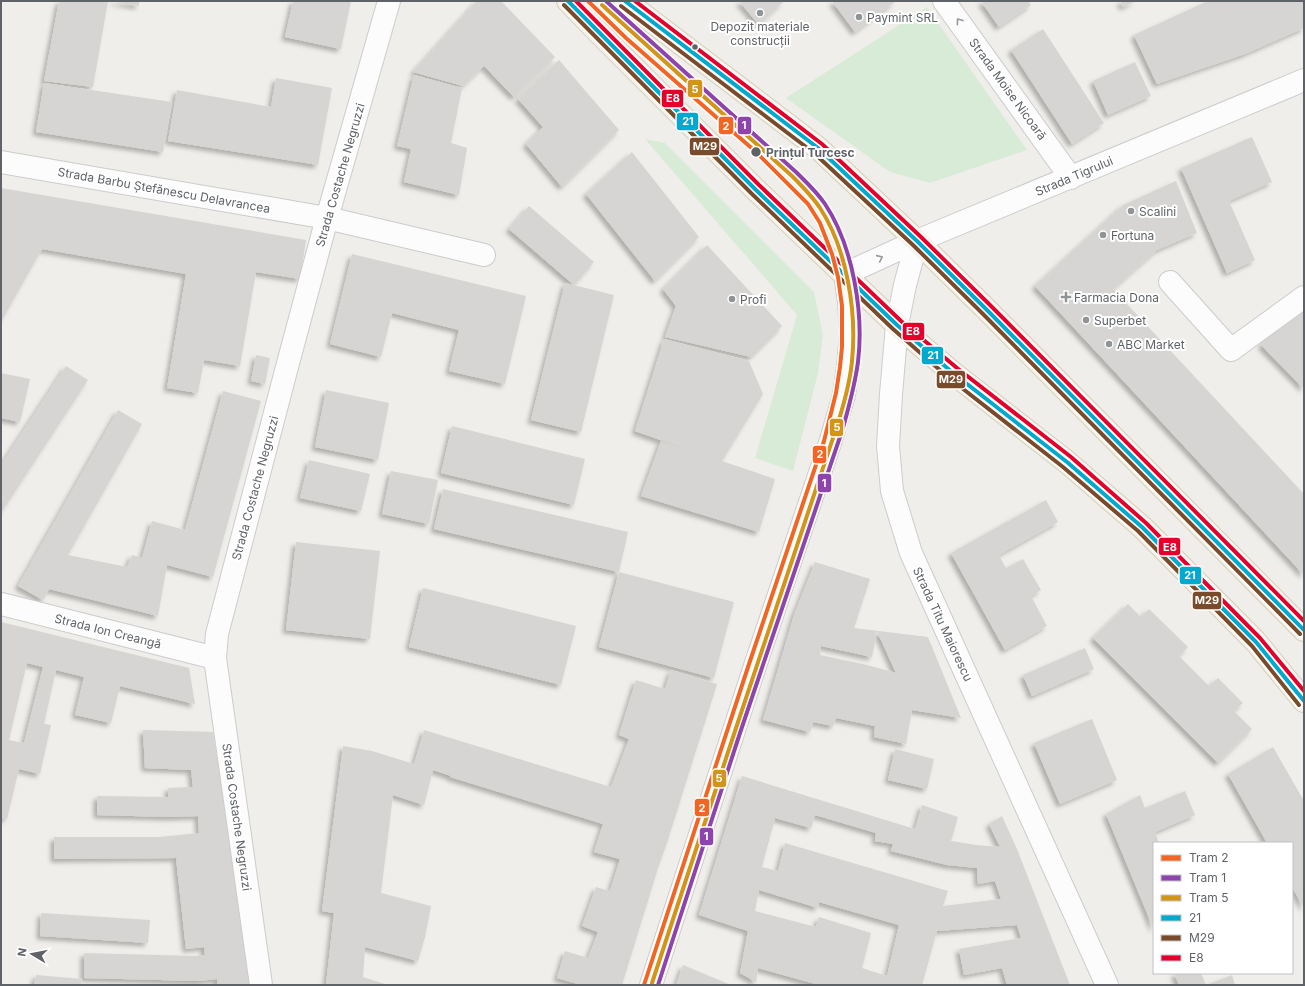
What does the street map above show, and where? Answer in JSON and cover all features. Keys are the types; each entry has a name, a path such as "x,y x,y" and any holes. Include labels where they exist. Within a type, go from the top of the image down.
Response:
{"main road":[{"path":"568,1 755,189 897,325 953,373 1067,462 1142,527 1256,642 1304,701"},
{"path":"625,1 818,148 917,241 987,310 1304,630"}],"street":[{"name":"Strada Costache Negruzzi","path":"261,985 215,658 217,634 327,218 389,1"},
{"name":"Strada Moise Nicoară","path":"944,1 1071,178"},
{"name":"Strada Tigrului","path":"845,274 917,241 1304,80"},
{"name":"Strada Barbu Ștefănescu Delavrancea","path":"1,162 327,218 484,255"},
{"name":"Strada Titu Maiorescu","path":"917,241 905,285 897,325 888,446 892,491 911,552 1107,985"},
{"path":"651,985 755,666 825,458 842,402 848,367 851,333 845,274"},
{"path":"1170,282 1231,350 1304,297"},
{"name":"Strada Ion Creangă","path":"1,604 215,658"}],"green space":[{"path":"927,7 1027,150 930,183 890,172 786,98"},
{"path":"645,139 665,143 814,292 823,335 818,373 793,471 755,458 797,315"}],"building":[{"path":"59,1 108,1 93,87 44,81"},
{"path":"109,1 139,1 139,6"},
{"path":"293,1 351,1 341,49 285,37"},
{"path":"477,1 501,1 555,57 514,97 484,66 463,86 413,72"},
{"name":"Depozit materiale construcții","path":"739,1 784,1 759,25"},
{"name":"Paymint SRL","path":"832,1 896,1 855,32"},
{"path":"981,1 1028,1 1031,5 999,27"},
{"path":"1120,1 1136,1 1123,7"},
{"path":"1208,1 1304,1 1304,28 1245,54 1157,84 1134,35"},
{"path":"1043,29 1104,123 1072,144 1011,50"},
{"path":"559,60 619,130 562,187 526,144 543,127 518,99"},
{"path":"1135,62 1151,96 1108,115 1093,81"},
{"path":"414,75 462,88 451,143 467,148 459,195 404,182 411,149 397,146"},
{"path":"276,78 332,88 318,165 168,141 177,90 271,107"},
{"path":"44,83 172,102 163,152 36,132"},
{"path":"1252,137 1272,182 1229,201 1255,260 1227,273 1181,168"},
{"path":"632,152 699,237 655,281 586,194"},
{"path":"1176,181 1197,233 1157,250 1113,289 1304,494 1304,575 1035,286 1123,205"},
{"path":"1,188 306,240 300,279 256,272 240,366 204,360 198,393 167,388 186,274 42,249 1,322"},
{"path":"529,206 594,262 574,285 509,229"},
{"path":"707,245 782,326 751,357 665,337 676,306 663,289"},
{"path":"352,254 526,296 505,384 449,371 459,330 392,313 381,357 330,344"},
{"path":"565,283 614,295 581,432 531,420"},
{"path":"1304,302 1304,389 1261,345"},
{"path":"664,339 749,361 763,394 722,461 775,479 759,532 641,496 661,441 697,453 635,431"},
{"path":"256,355 270,358 265,384 251,381"},
{"path":"66,366 88,380 1,513 1,465"},
{"path":"1,373 30,379 20,422 1,418"},
{"path":"326,390 389,403 378,460 315,447"},
{"path":"223,391 261,401 213,577 167,565 158,616 49,589 43,600 18,586 118,410 142,424 68,555 127,567 132,555 142,558 152,521 185,530"},
{"path":"452,426 585,459 574,505 441,473"},
{"path":"309,460 370,474 361,511 300,498"},
{"path":"391,471 438,480 429,524 382,514"},
{"path":"443,489 628,532 619,572 434,529"},
{"path":"1046,500 1058,522 999,555 1006,568 1023,559 1041,590 1031,596 1047,626 1005,650 951,553"},
{"path":"296,542 380,551 370,639 286,630"},
{"path":"815,562 870,579 854,628 928,637 961,718 912,710 906,744 874,737 875,726 836,718 833,726 813,722 810,732 763,720 794,615","holes":["877,631 896,673 820,655 821,646 872,657"]},
{"path":"619,572 734,602 714,678 599,647"},
{"path":"423,588 576,626 561,685 409,647"},
{"path":"1128,604 1141,617 1149,609 1188,647 1179,656 1209,686 1218,678 1243,703 1234,711 1252,729 1218,763 1093,638"},
{"path":"1,622 189,668 195,704 120,686 111,723 75,715 84,677 56,670 44,724 51,725 40,774 19,769 7,819 1,818","holes":["27,663 43,667 24,743 9,740"]},
{"path":"1085,648 1094,669 1032,696 1023,675"},
{"path":"671,670 717,684 622,985 581,985 557,978 565,951 588,958 598,932 582,926 596,887 610,891 620,859 594,852 603,824 450,777 451,776 433,770 424,805 393,795 381,893 431,906 425,937 418,961 365,947 363,977 388,985 326,985 334,913 322,911 343,746 372,751 414,764 424,730 611,787 629,739 619,735 636,680 665,689"},
{"path":"1092,719 1117,780 1060,804 1034,743"},
{"path":"143,730 213,732 251,985 217,985 217,979 198,981 84,978 84,953 205,955 204,947 186,949 176,858 54,859 54,837 160,837 199,833 198,816 170,817 97,815 97,796 168,797 168,788 193,787 191,770 145,768"},
{"path":"1273,747 1304,801 1304,908 1293,889 1293,842 1266,842 1228,774"},
{"path":"895,749 934,759 927,789 888,780"},
{"path":"742,776 915,829 922,805 958,817 951,841 976,845 1000,847 989,824 1002,816 1017,849 1070,985 1007,985 1002,968 964,975 959,949 1021,938 1017,925 937,931 922,985 819,985 758,968 756,982 740,973 748,931 699,915","holes":["815,815 876,833 875,841 893,844 891,851 947,865 977,868 978,884 995,881 1001,899 943,906 948,891 785,843 778,871 762,867 775,818 811,828","759,890 818,908 819,902 899,925 887,976 862,968 871,933 819,917 816,927 755,911"]},
{"path":"1185,791 1195,815 1155,832 1159,842 1153,842 1153,928 1106,814 1140,795 1145,808"},
{"path":"41,913 150,920 148,943 40,936"},
{"path":"683,965 731,985 676,985"},
{"path":"1174,974 1201,974 1206,985 1179,985"},
{"path":"36,975 82,979 81,985 34,985"},
{"path":"1232,975 1235,985 1206,985"}],"tram line":[{"name":"2","path":"588,1 626,38 756,152 808,204 820,223 832,254 838,277 842,306 842,347 840,367 836,393 824,441 644,985"},
{"name":"1","path":"606,1 796,172 822,200 835,221 843,240 854,280 858,302 859,343 857,371 843,428 740,733 658,985"},
{"name":"5","path":"602,5 792,176 814,199 829,224 837,242 848,282 853,322 851,369 840,418 652,983"}],"transit line":[{"name":"21","path":"568,1 755,189 897,325 953,373 1067,462 1142,527 1256,642 1304,701"},
{"name":"E8","path":"576,1 759,185 901,321 957,368 1071,457 1146,523 1260,638 1304,691"},
{"name":"21","path":"625,1 818,148 917,241 987,310 1304,630"},
{"name":"E8","path":"635,1 822,144 921,237 991,306 1304,621"},
{"name":"M29","path":"564,5 751,193 893,329 949,378 1063,467 1138,531 1252,646 1299,705"},
{"name":"M29","path":"621,6 814,153 913,245 983,314 1300,634"}],"place":[{"name":"Depozit materiale construcții","path":"760,13"},
{"name":"Paymint SRL","path":"859,17"},
{"name":"Prințul Turcesc","path":"756,152"},
{"name":"Scalini","path":"1131,211"},
{"name":"Fortuna","path":"1103,235"},
{"name":"Farmacia Dona","path":"1066,297"},
{"name":"Profi","path":"732,299"},
{"name":"Superbet","path":"1086,320"},
{"name":"ABC Market","path":"1109,344"}]}
